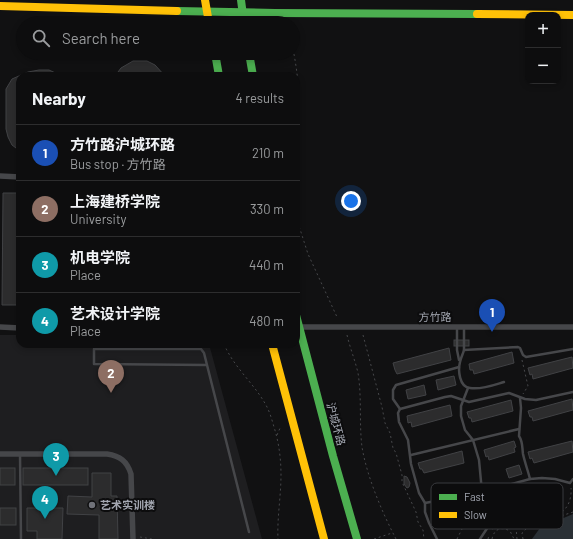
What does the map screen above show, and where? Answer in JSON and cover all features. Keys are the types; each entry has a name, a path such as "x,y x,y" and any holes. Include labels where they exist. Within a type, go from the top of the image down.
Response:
{"main road":[{"path":"205,0 208,16"},
{"path":"241,0 243,16"},
{"path":"0,6 243,12 573,15"},
{"path":"216,60 218,72"},
{"path":"250,60 252,72"},
{"name":"沪城环路","path":"300,338 357,539"},
{"path":"273,348 324,539"}],"street":[{"path":"0,176 16,176"},
{"path":"0,327 16,328"},
{"name":"方竹路","path":"300,327 573,327"},
{"path":"0,454 107,454 120,457 126,463 131,474 133,539"}],"lane":[{"path":"460,362 464,350 461,327"},
{"path":"461,327 457,350 460,362 460,378 464,385 468,388 475,388 504,382"},
{"path":"464,350 518,347 526,357 573,348"},
{"path":"207,365 94,364 94,349 201,349 207,365 249,532"},
{"path":"400,409 393,399 393,390 396,385 460,367"},
{"path":"468,388 461,406 461,416 465,430 473,440 479,460 481,483"},
{"path":"400,409 451,396 469,402 509,393 520,398 536,400 573,392"},
{"path":"520,398 521,408 518,429 519,436 522,440 523,452 530,480"},
{"path":"400,409 398,413 399,422 408,440 411,464 420,493 425,503 426,512 431,527"},
{"path":"411,455 518,429"},
{"path":"20,454 21,539"},
{"path":"518,483 542,478 555,479 570,483 573,479"},
{"path":"425,503 431,502"},
{"path":"432,529 437,539"},
{"path":"480,539 487,529"}],"path":[{"path":"295,60 298,72"},
{"path":"300,229 308,254 337,317"},
{"path":"347,335 360,389 362,447 366,464 374,489 392,533 396,539"},
{"path":"363,335 385,422 390,433 393,448 396,453 402,475 402,482 416,512 418,522 423,530 424,539"},
{"path":"226,348 239,370 259,393 268,408 276,435 280,454 281,475 277,529 278,539"},
{"path":"520,398 527,390 528,386 521,362 523,355"},
{"path":"276,435 281,426"},
{"path":"563,511 566,509 572,498 570,483"},
{"path":"563,515 573,512"},
{"path":"457,539 462,529"},
{"path":"488,539 493,529"},
{"path":"492,539 494,533 500,529"},
{"path":"505,529 510,531 514,539"},
{"path":"523,539 522,534 526,529"},
{"path":"374,539 392,533"},
{"path":"139,537 152,539"}],"shaded area":[{"path":"0,335 16,335 16,348 210,348 262,539 0,539"},
{"path":"573,514 573,539 532,539 539,529 563,529 563,518"}],"building":[{"path":"133,61 147,61 155,65 161,72 118,72 121,68"},
{"path":"49,70 53,72 28,72"},
{"path":"16,77 16,148 12,145 6,129 6,89 12,79"},
{"path":"3,193 16,193 16,305 2,305"},
{"path":"454,340 469,340 469,346 454,346"},
{"path":"449,348 451,360 397,374 395,370 393,363"},
{"path":"512,352 514,363 474,374 473,370 470,370 469,364"},
{"path":"572,357 573,368 533,379 532,374 530,375 528,368"},
{"path":"454,376 456,385 438,390 436,380"},
{"path":"424,385 426,395 408,399 406,390"},
{"path":"572,399 573,410 533,421 532,417 530,417 528,411"},
{"path":"511,400 513,411 472,422 471,418 469,418 467,412"},
{"path":"450,405 452,416 412,427 411,422 408,423 407,416"},
{"path":"514,441 516,447 514,448 515,452 489,460 488,456 486,457 484,450"},
{"path":"572,441 573,452 534,463 532,458 530,459 528,452"},
{"path":"462,451 464,463 424,473 422,469 420,469 418,463"},
{"path":"519,465 522,474 509,478 506,469"},
{"path":"0,468 15,468 15,485 0,485"},
{"path":"23,468 88,468 88,485 23,485"},
{"name":"艺术实训楼","path":"92,473 111,473 111,496 117,496 118,539 99,539 99,515 67,514 68,496 92,497"},
{"path":"404,476 407,477 410,483 409,487 407,488 404,484"},
{"path":"0,508 16,508 16,525 0,525"},
{"path":"27,508 63,508 62,539 37,539 37,531 27,531"}],"traffic: fast":[{"path":"241,0 243,16"},
{"path":"177,11 477,14"},
{"path":"216,60 218,72"},
{"path":"250,60 252,72"},
{"path":"300,330 333,456 357,539"}],"traffic: slow":[{"path":"205,0 208,16"},
{"path":"0,6 177,11"},
{"path":"477,14 573,15"},
{"path":"273,348 324,539"}],"place":[{"name":"方竹路沪城环路","path":"492,332"},
{"name":"上海建桥学院","path":"111,393"},
{"name":"机电学院","path":"56,476"},
{"name":"艺术实训楼","path":"92,505"},
{"name":"艺术设计学院","path":"45,519"}]}
